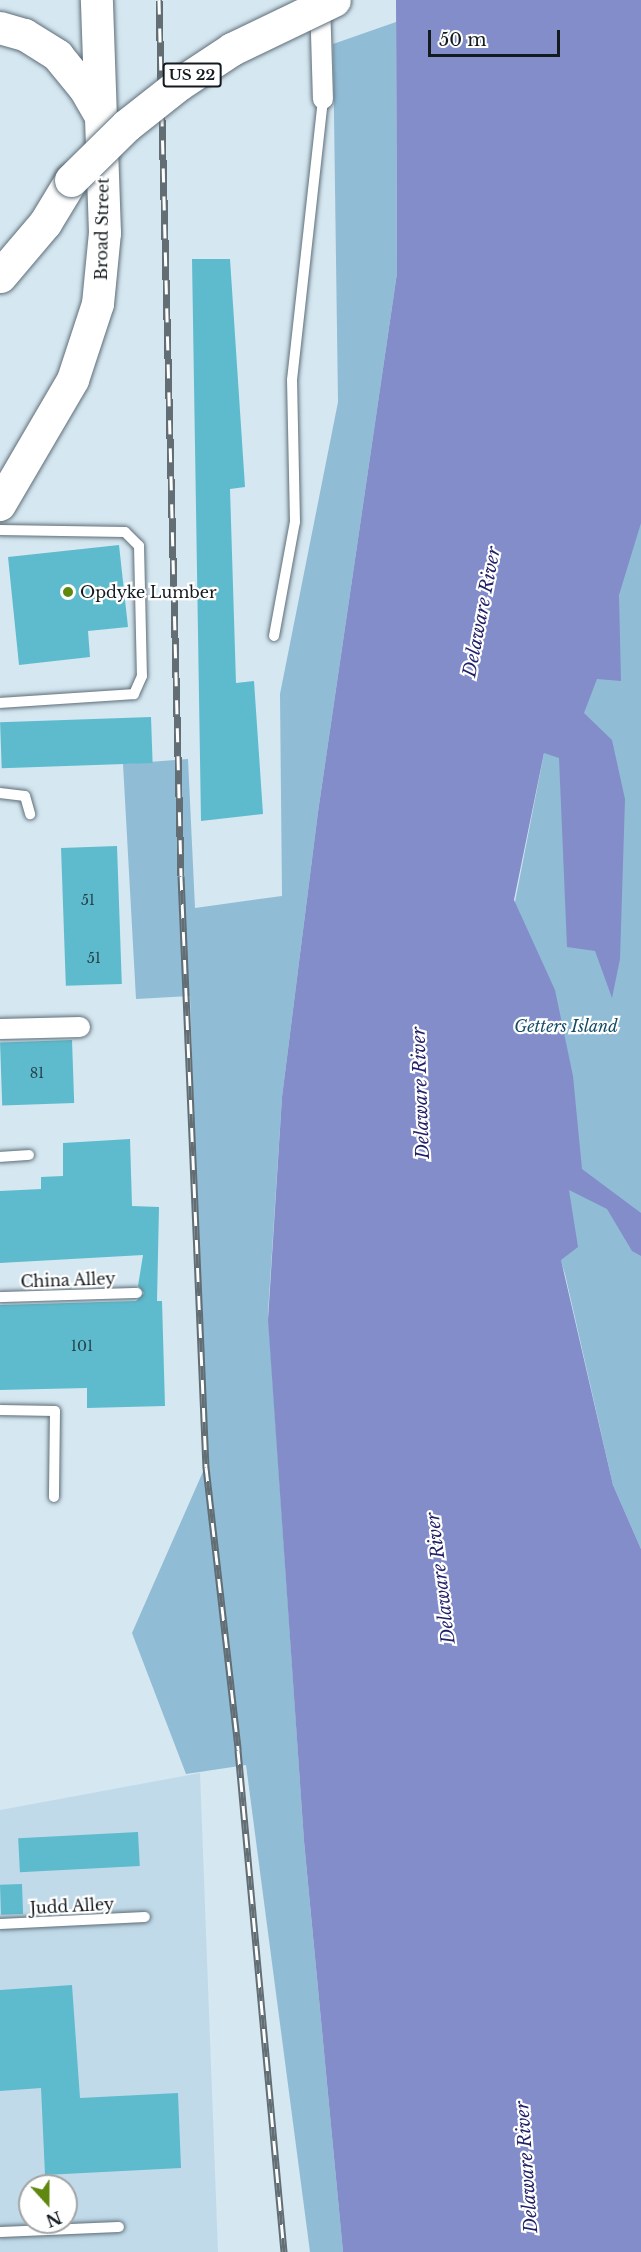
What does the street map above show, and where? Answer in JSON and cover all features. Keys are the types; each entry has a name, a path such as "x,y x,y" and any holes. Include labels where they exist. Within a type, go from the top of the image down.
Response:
{"highway":[{"name":"US 22","path":"0,243 30,211 71,180 127,125 179,84 232,49 334,0"},
{"name":"US 22","path":"0,276 45,223 71,180"}],"main road":[{"name":"Broad Street","path":"0,505 64,397 94,320 105,251 97,0"},
{"path":"0,28 25,35 58,56 85,88 102,118"}],"street":[{"path":"320,0 323,99"},
{"path":"0,1029 80,1027"}],"lane":[{"path":"274,636 295,522 292,380 323,99"},
{"path":"0,530 125,532 139,546 142,676 134,694 0,703"},
{"path":"0,793 25,796 30,814"},
{"path":"0,1157 29,1155"},
{"name":"China Alley","path":"0,1297 137,1293"},
{"path":"0,1410 55,1411 54,1497"},
{"name":"Judd Alley","path":"0,1924 145,1917"},
{"path":"0,2232 119,2227"}],"shaded area":[{"path":"200,1773 218,2252 0,2252 0,1810"}],"green space":[{"path":"396,22 397,273 318,812 282,1097 268,1313 304,1841 343,2252 310,2252 246,1765 186,1774 132,1633 209,1458 203,1407 190,996 136,999 123,764 188,759 195,908 282,896 280,694 338,402 333,44"},
{"name":"Getters Island","path":"641,407 641,1549 613,1485 565,1274 490,1030 562,661"}],"water":[{"name":"Delaware River","path":"396,0 641,0 641,523 619,595 621,681 597,679 584,713 612,740 625,799 620,959 612,998 595,951 567,947 559,758 544,753 514,900 555,990 573,1076 582,1169 641,1213 641,1256 632,1251 607,1209 569,1190 578,1247 561,1260 613,1485 641,1549 641,2252 343,2252 304,1841 268,1320 282,1097 318,812 397,273"}],"building":[{"path":"192,259 230,259 245,487 230,489 236,683 254,681 263,814 201,821"},
{"name":"Opdyke Lumber","path":"119,545 128,627 88,631 90,657 19,665 8,557"},
{"path":"151,717 153,763 2,768 0,722"},
{"path":"117,846 122,984 66,986 61,848"},
{"path":"72,1040 74,1103 2,1105 0,1043"},
{"path":"130,1139 132,1206 159,1207 157,1301 162,1301 165,1406 87,1408 87,1388 0,1390 0,1305 136,1301 144,1293 138,1286 143,1255 0,1263 0,1191 41,1189 41,1177 63,1176 63,1143"},
{"path":"138,1832 140,1866 20,1872 18,1838"},
{"path":"22,1884 23,1914 1,1915 0,1885"},
{"path":"72,1985 80,2098 178,2093 181,2168 45,2174 41,2088 0,2091 0,1990"}],"railway":[{"path":"159,0 181,876 206,1467 238,1750 284,2252"}],"place":[{"name":"Opdyke Lumber","path":"68,592"}]}
